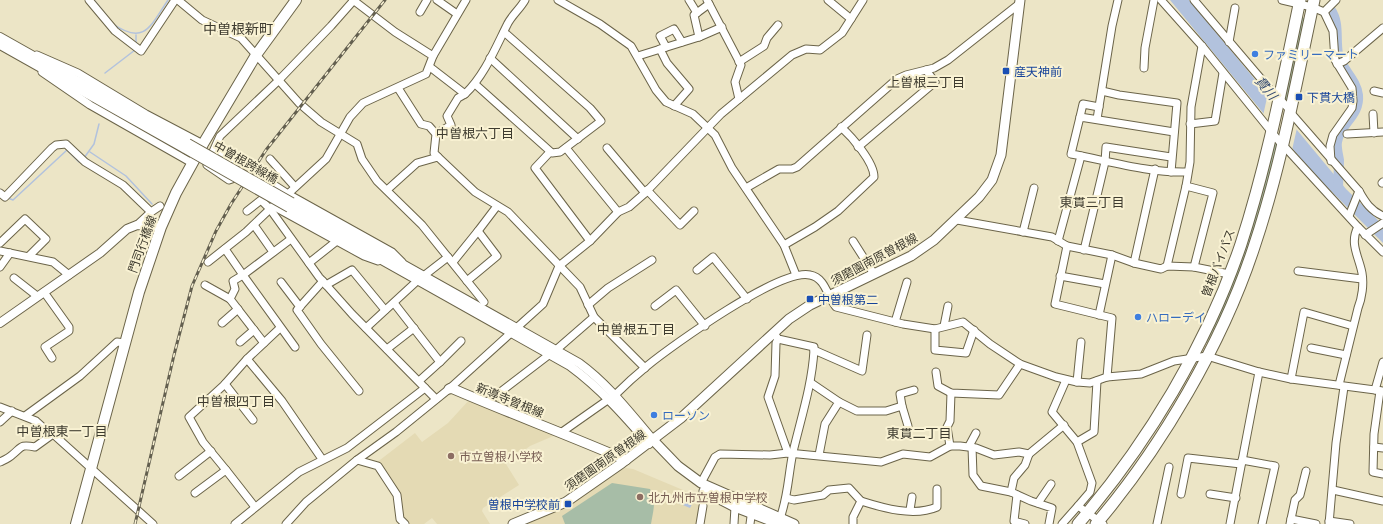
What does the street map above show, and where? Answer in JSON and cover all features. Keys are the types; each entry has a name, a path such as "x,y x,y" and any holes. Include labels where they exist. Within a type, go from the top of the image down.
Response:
{"highway":[{"name":"曽根バイパス","path":"1078,524 1143,438 1190,359 1230,274 1254,200 1272,129 1299,2"},
{"path":"1099,523 1140,468 1165,431 1207,356 1231,307 1254,248 1283,144 1313,3"}],"main road":[{"name":"門司行橋線","path":"76,524 139,292 161,227 202,144 256,55 296,0"},
{"name":"須磨園南原曽根線","path":"513,524 566,502 651,442 776,336 794,315 830,295 911,256 934,240 957,220 992,180 999,163 1019,2"},
{"name":"新導寺曽根線","path":"449,389 451,388 537,425 562,432 626,460"},
{"path":"651,442 678,466 701,483 779,522 794,524"},
{"path":"651,442 674,471 698,488 735,507 752,509"}],"street":[{"path":"89,0 115,31 141,51 176,0 202,20 241,38 278,81 321,122 338,134 357,144 364,163 377,181 422,225 451,259 484,302"},
{"path":"214,150 238,164 239,167 232,179 229,180 207,165 220,136 278,81 332,26 354,0 395,32 433,56"},
{"path":"420,12 427,0"},
{"path":"437,0 457,14"},
{"path":"208,262 254,224 326,158 338,134 350,117 363,103 374,96 398,88 426,74 433,56 466,0"},
{"path":"436,134 451,125 447,116 458,98 465,94 475,84 507,24 520,10 524,0"},
{"path":"558,0 600,24 631,46 656,90 666,102 693,114 716,135 732,168 784,245 796,275"},
{"path":"689,0 697,13"},
{"path":"828,0 851,19"},
{"path":"286,524 306,502 357,460 396,432 449,389 543,304 559,266 590,241 618,212 629,207 646,192 739,99 792,55 806,49 820,50 842,33 863,0"},
{"path":"1097,119 1112,26 1118,0"},
{"path":"1144,68 1145,48 1154,0"},
{"path":"1161,0 1202,46 1283,144 1349,215 1358,227 1367,234 1383,252"},
{"path":"1194,0 1278,100 1352,183 1365,203 1377,214 1383,216"},
{"path":"1282,0 1313,3 1324,11 1333,31 1333,55 1340,63 1352,88 1352,108 1333,135 1330,146 1331,161"},
{"path":"700,38 694,15 708,2 741,65 736,82 739,99"},
{"path":"746,188 779,169 792,169 797,167 897,79 926,70 948,60 1019,2"},
{"path":"1324,11 1334,2"},
{"path":"1229,42 1235,8"},
{"path":"739,62 764,46 767,38 778,25"},
{"path":"638,56 700,38 722,27"},
{"path":"1340,63 1383,28"},
{"path":"674,106 689,89 667,63 660,36 674,29 682,42"},
{"path":"475,84 552,153 560,152 601,121 590,108 504,32"},
{"path":"0,37 90,105 192,163"},
{"path":"0,45 65,66 146,114 202,144"},
{"path":"1167,266 1186,186 1187,172 1190,162 1191,107 1202,46"},
{"name":"中曽根跨線橋","path":"16,50 291,205"},
{"path":"490,58 578,139"},
{"path":"430,67 465,94"},
{"path":"858,147 936,82 926,70"},
{"path":"1190,124 1215,121 1223,73"},
{"path":"398,88 421,124 429,126 436,134 434,153 475,192 508,212 580,287 594,317 645,368"},
{"path":"1102,91 1119,95 1177,103 1171,172"},
{"path":"1374,91 1383,94"},
{"path":"1099,107 1083,104 1071,154 1105,162 1171,172 1187,172"},
{"path":"1373,114 1374,132"},
{"path":"1080,117 1174,132"},
{"path":"784,245 815,227 838,211 874,177 874,171 858,147 841,127"},
{"path":"1347,134 1383,132"},
{"path":"4,194 56,145 68,146 85,162 123,185 151,212"},
{"path":"1084,250 1105,162 1106,147 1172,157"},
{"path":"566,148 618,212"},
{"path":"607,148 646,192 680,225 694,211"},
{"path":"550,152 535,168 590,241"},
{"path":"1058,241 1081,156"},
{"path":"387,190 417,163 438,157"},
{"path":"270,159 295,187"},
{"path":"1134,263 1155,169"},
{"path":"260,176 288,194 392,252 402,263"},
{"path":"1186,186 1213,193 1194,267"},
{"path":"1023,232 1034,188"},
{"path":"1349,215 1358,193"},
{"path":"247,211 261,200 271,207 338,240 364,256 395,268"},
{"path":"291,205 402,263 513,331"},
{"path":"291,205 417,281 553,352 612,397 651,442"},
{"path":"0,323 100,253 127,229 137,225 160,206"},
{"path":"366,328 417,281 451,259 478,231 497,206"},
{"path":"271,207 291,239 324,283 436,399"},
{"path":"0,243 25,219 46,239 29,256"},
{"path":"957,220 1052,237 1067,246 1112,255 1134,263 1161,269 1167,266 1194,267 1230,274"},
{"path":"1367,234 1383,223"},
{"path":"254,224 273,252"},
{"path":"137,225 161,227"},
{"path":"1350,524 1329,522 1346,355 1353,326 1362,300 1362,279 1354,246 1354,234 1358,227"},
{"path":"467,280 497,256 478,231"},
{"path":"230,298 235,288 233,281 291,239"},
{"path":"309,263 338,240"},
{"path":"853,241 874,274"},
{"path":"1067,246 1055,304 1112,318 1107,377"},
{"path":"225,249 295,347"},
{"path":"0,251 53,262 69,275"},
{"path":"0,267 10,253"},
{"path":"1099,315 1112,255"},
{"path":"697,270 713,257 747,299"},
{"path":"588,305 608,288 652,260"},
{"path":"359,391 321,344 298,310 324,283 352,270 385,310"},
{"path":"1298,270 1362,279"},
{"path":"562,432 612,397 645,368 747,299 796,275 809,274 822,281 836,307 895,322 935,329 963,322 990,344 1020,364 1066,380 1090,383 1107,377 1141,374 1174,361 1207,356 1259,372 1291,379 1379,391"},
{"path":"1060,276 1105,284"},
{"path":"14,278 40,294 69,327 68,331 45,347 52,358"},
{"path":"281,282 300,307"},
{"path":"895,322 908,282"},
{"path":"204,285 230,298 264,343"},
{"path":"655,306 676,290 705,326"},
{"path":"394,303 440,362"},
{"path":"944,326 948,306"},
{"path":"222,323 238,310"},
{"path":"1291,379 1304,312 1353,326"},
{"path":"486,403 553,352 594,317"},
{"path":"255,507 211,451 189,417 225,384 247,359 280,328"},
{"path":"387,349 414,328"},
{"path":"935,329 935,350 966,353 974,330"},
{"path":"240,342 254,330"},
{"path":"790,453 768,397 775,376 776,336 814,347 814,350 862,372 867,335"},
{"path":"418,381 461,341"},
{"path":"26,416 80,376 117,342 125,343"},
{"path":"1077,382 1081,342"},
{"path":"1311,348 1346,355"},
{"path":"779,522 786,498 790,453 811,383 814,350"},
{"path":"247,359 282,401 322,459"},
{"path":"1383,362 1379,391 1380,423 1374,447 1373,472 1383,474"},
{"path":"936,372 938,386 951,393 999,395 1020,364"},
{"path":"1230,524 1259,372"},
{"path":"1062,524 1078,506 1092,486 1077,442 1052,412 1066,380"},
{"path":"1077,442 1094,432 1097,381"},
{"path":"811,383 857,412 886,411 902,406"},
{"path":"225,384 254,420"},
{"path":"235,524 299,472 322,459 347,448 425,388"},
{"path":"908,426 900,394 914,390"},
{"path":"950,446 947,427 950,421 951,393"},
{"path":"819,455 825,424 839,402"},
{"path":"0,406 36,421 47,431 53,434 153,524"},
{"path":"0,422 12,411"},
{"path":"1024,524 1014,521 1014,478 1025,465 1029,454 1064,425"},
{"path":"976,432 971,447 973,475 976,482 981,486 1014,493 1052,508 1049,524"},
{"path":"0,462 12,455 19,447 27,445 35,447 53,434"},
{"path":"701,483 715,457 720,454 770,455 790,453 881,462 904,454 930,457 950,446 971,447 994,454 1018,452 1029,454"},
{"path":"1374,447 1383,448"},
{"path":"179,476 211,451"},
{"path":"1181,494 1188,458 1275,466 1262,524"},
{"path":"357,460 378,466 397,495 400,519 405,524"},
{"path":"1157,524 1169,467"},
{"path":"195,493 226,470"},
{"path":"1306,471 1300,495 1295,500 1291,522 1316,524"},
{"path":"1038,503 1051,484"},
{"path":"786,498 794,500 822,495 829,490 849,488 860,501 884,508 929,511 937,507 937,489"},
{"path":"1333,490 1383,501"},
{"path":"1210,494 1236,498"},
{"path":"910,510 912,496"},
{"path":"853,524 853,517 860,501"},
{"path":"700,524 703,506"},
{"path":"1078,506 1088,512 1099,523"},
{"path":"734,524 735,507"},
{"path":"750,524 752,509"}],"shaded area":[{"name":"市立曽根小学校","path":"470,399 558,434 530,446 506,464 519,485 483,508 482,511 490,524 437,524 432,518 424,524 406,524 400,504 376,463 415,433 422,442 448,423"},
{"name":"北九州市立曽根中学校","path":"626,468 633,469 702,498 697,524 524,524 562,508 618,471"}],"green space":[{"path":"1302,17 1306,19 1289,100 1283,101"},
{"path":"1273,137 1279,145 1252,241 1224,314 1217,323 1207,343 1203,341"},
{"path":"612,483 650,489 654,502 651,524 565,524 562,516"}],"water":[{"path":"1170,0 1189,0 1346,189 1383,225 1383,243 1311,171"},
{"path":"674,492 694,500 690,508 671,500"}],"pier":[{"name":"下貫大橋","path":"1268,93 1297,128 1292,150 1263,116"}],"waterway":[{"path":"94,0 107,16"},
{"path":"113,24 124,30 133,33 140,33 152,24 168,0"},
{"name":"貫川","path":"1330,9 1336,25 1338,54 1342,64 1357,89 1358,95 1356,109 1339,135 1337,142 1339,160 1338,191"},
{"path":"136,35 136,43"},
{"path":"105,73 135,50"},
{"path":"84,158 94,144 99,124"},
{"path":"8,198 13,200 67,150 79,162 81,160"},
{"path":"90,152 126,176 152,204"}],"railway":[{"path":"135,524 174,355 192,286 216,231 231,204 266,150 385,0"}],"place":[{"name":"ファミリーマート","path":"1255,54"},
{"name":"産天神前","path":"1006,71"},
{"name":"下貫大橋","path":"1299,97"},
{"name":"中曽根第二","path":"810,299"},
{"name":"ハローデイ","path":"1138,317"},
{"name":"ローソン","path":"654,415"},
{"name":"市立曽根小学校","path":"451,456"},
{"name":"北九州市立曽根中学校","path":"640,497"},
{"name":"曽根中学校前","path":"568,504"}],"district":[{"name":"中曽根新町","path":"238,29"},
{"name":"上曽根三丁目","path":"926,82"},
{"name":"中曽根六丁目","path":"475,133"},
{"name":"東貫三丁目","path":"1092,202"},
{"name":"中曽根五丁目","path":"636,329"},
{"name":"中曽根四丁目","path":"236,401"},
{"name":"中曽根東一丁目","path":"62,431"},
{"name":"東貫二丁目","path":"919,433"}]}
